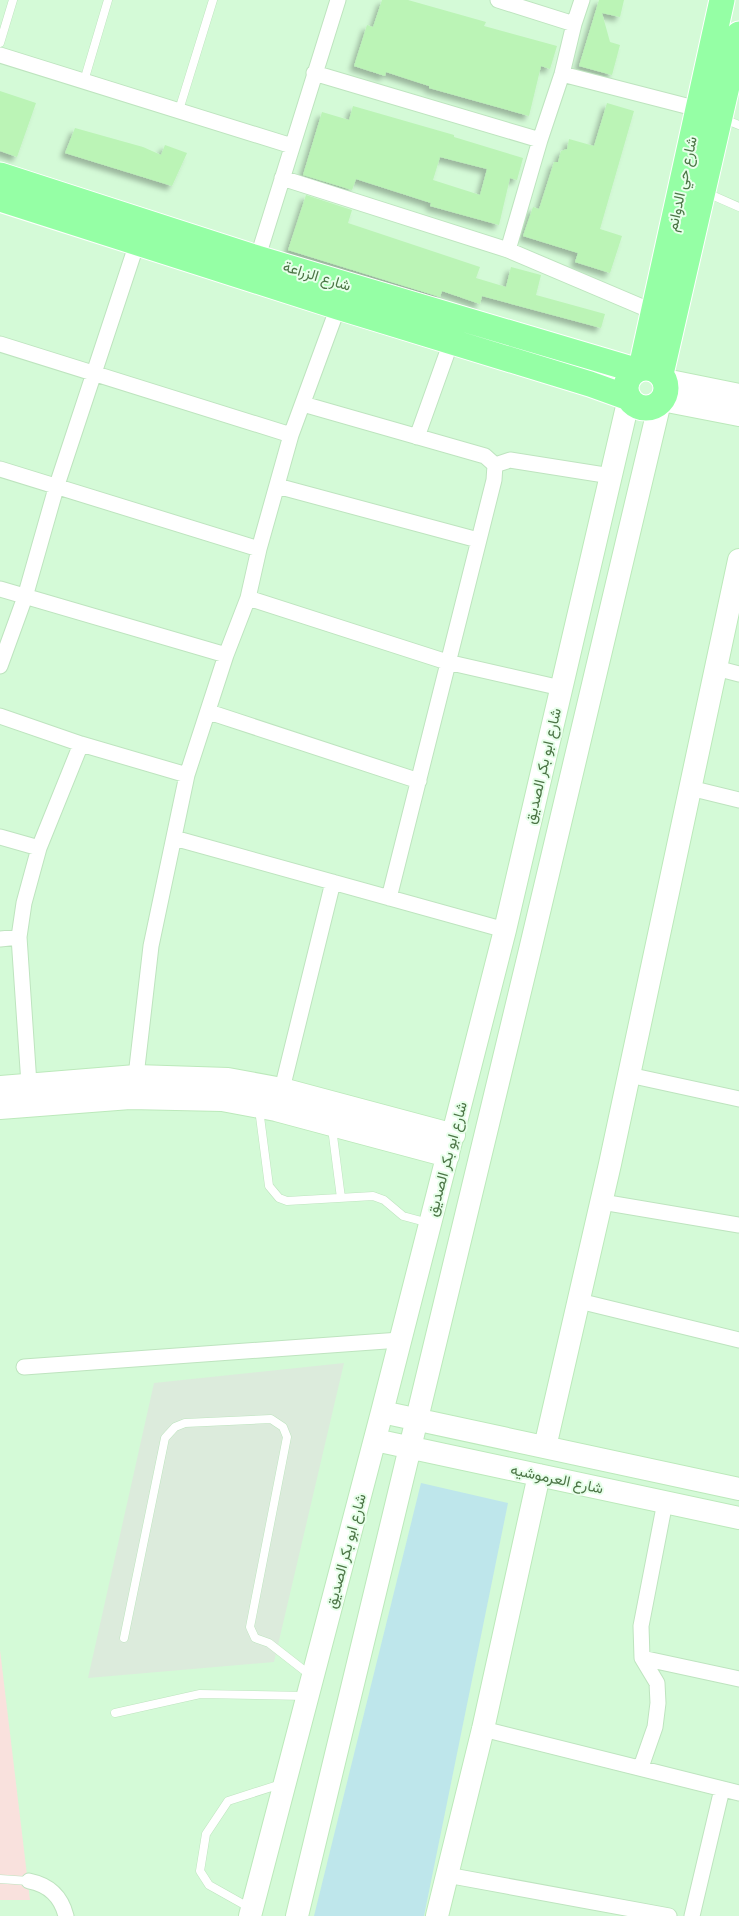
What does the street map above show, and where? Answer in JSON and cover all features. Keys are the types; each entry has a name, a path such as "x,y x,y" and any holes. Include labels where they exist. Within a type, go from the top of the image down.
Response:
{"main road":[{"name":"شارع حي الدوانم","path":"654,382 654,312 719,117 722,0"},
{"name":"شارع حي الدوانم","path":"654,382 703,191 739,34"},
{"name":"شارع الزراعة","path":"0,175 254,269 338,307 590,384 629,398 633,403 645,408 654,382 254,269 137,243 0,199"},
{"path":"654,382 739,395"},
{"path":"654,382 739,415"},
{"name":"شارع ابو بكر الصديق","path":"297,1916 410,1447 654,382"},
{"name":"شارع ابو بكر الصديق","path":"251,1912 454,1135 505,930 629,398"},
{"path":"545,1447 602,1202 739,560"},
{"path":"0,1087 136,1076 228,1079 282,1089 454,1135"},
{"path":"0,1108 158,1098 222,1100 258,1107 448,1156"},
{"name":"شارع العرموشيه","path":"382,1412 739,1489"},
{"name":"شارع العرموشيه","path":"375,1440 739,1518"},
{"path":"438,1916 483,1729 539,1475"}],"street":[{"path":"254,269 338,0"},
{"path":"498,0 574,24"},
{"path":"508,250 540,140 562,74 582,0"},
{"path":"0,55 292,146"},
{"path":"314,73 540,140"},
{"path":"562,74 719,117"},
{"path":"282,178 508,250 654,312"},
{"path":"0,666 25,597 56,488 137,243"},
{"path":"136,1076 152,946 187,775 226,655 248,598 259,549 291,435 338,307"},
{"path":"417,437 451,342"},
{"path":"0,344 291,435"},
{"path":"302,404 485,456 495,465"},
{"path":"495,465 510,460 611,476"},
{"path":"390,898 447,662 494,480 495,465"},
{"path":"0,469 56,488 259,549"},
{"path":"277,486 478,540"},
{"path":"0,590 226,655"},
{"path":"248,598 447,662 561,688"},
{"path":"716,668 739,674"},
{"path":"209,712 419,781"},
{"path":"0,716 81,744 187,775"},
{"path":"29,1084 19,937 24,904 39,848 81,744"},
{"path":"690,788 739,800"},
{"path":"0,837 39,848"},
{"path":"174,838 505,930"},
{"path":"282,1089 333,882"},
{"path":"0,939 19,937"},
{"path":"629,1075 739,1099"},
{"path":"602,1202 739,1225"},
{"path":"579,1301 739,1340"},
{"path":"24,1367 400,1340"},
{"path":"642,1767 655,1727 658,1703 657,1683 642,1658 640,1626 665,1502"},
{"path":"642,1658 739,1679"},
{"path":"483,1729 642,1767 739,1793"},
{"path":"692,1916 722,1789"},
{"path":"447,1876 669,1916"},
{"path":"29,1880 54,1892 60,1900 66,1916"}],"lane":[{"path":"0,44 14,0"},
{"path":"84,81 108,0"},
{"path":"178,110 213,0"},
{"path":"703,191 739,207"},
{"path":"258,1107 269,1186 273,1193 287,1201 379,1197 403,1216 430,1223"},
{"path":"332,1126 341,1198"},
{"path":"124,1638 165,1438 175,1427 185,1423 271,1419 283,1427 287,1437 250,1627 256,1638 269,1643 311,1687"},
{"path":"115,1714 200,1694 311,1687"},
{"path":"251,1912 209,1884 200,1872 206,1834 228,1801 286,1782"},
{"path":"0,1880 29,1880"}],"shaded area":[{"path":"0,0 739,0 739,1916 0,1916"},
{"path":"344,1363 274,1662 88,1678 154,1383"},
{"path":"421,1483 508,1503 424,1916 314,1916"},
{"path":"0,1650 30,1900 0,1900"}],"building":[{"path":"382,0 408,0 486,22 484,26 557,46 550,69 541,66 529,116 429,88 429,86 386,72 385,76 354,66 367,25 373,27"},
{"path":"599,0 624,0 620,17 602,13 610,42 620,45 612,75 579,66"},
{"path":"0,91 36,103 17,157 0,151"},
{"path":"607,103 634,111 600,229 622,236 610,273 575,262 578,253 523,236 533,207 539,209 554,162 558,162 561,151 567,149 569,139 594,146"},
{"path":"353,106 454,135 454,137 523,158 517,180 510,178 499,225 430,206 431,203 356,179 352,190 303,175 322,112 349,120","holes":["440,157 487,169 480,195 433,180"]},
{"path":"75,128 143,147 161,155 165,145 187,153 172,186 65,153"},
{"path":"306,195 352,210 348,223 480,267 476,278 506,287 511,267 541,275 536,295 605,314 601,328 482,296 480,304 442,291 440,297 288,250"}]}
